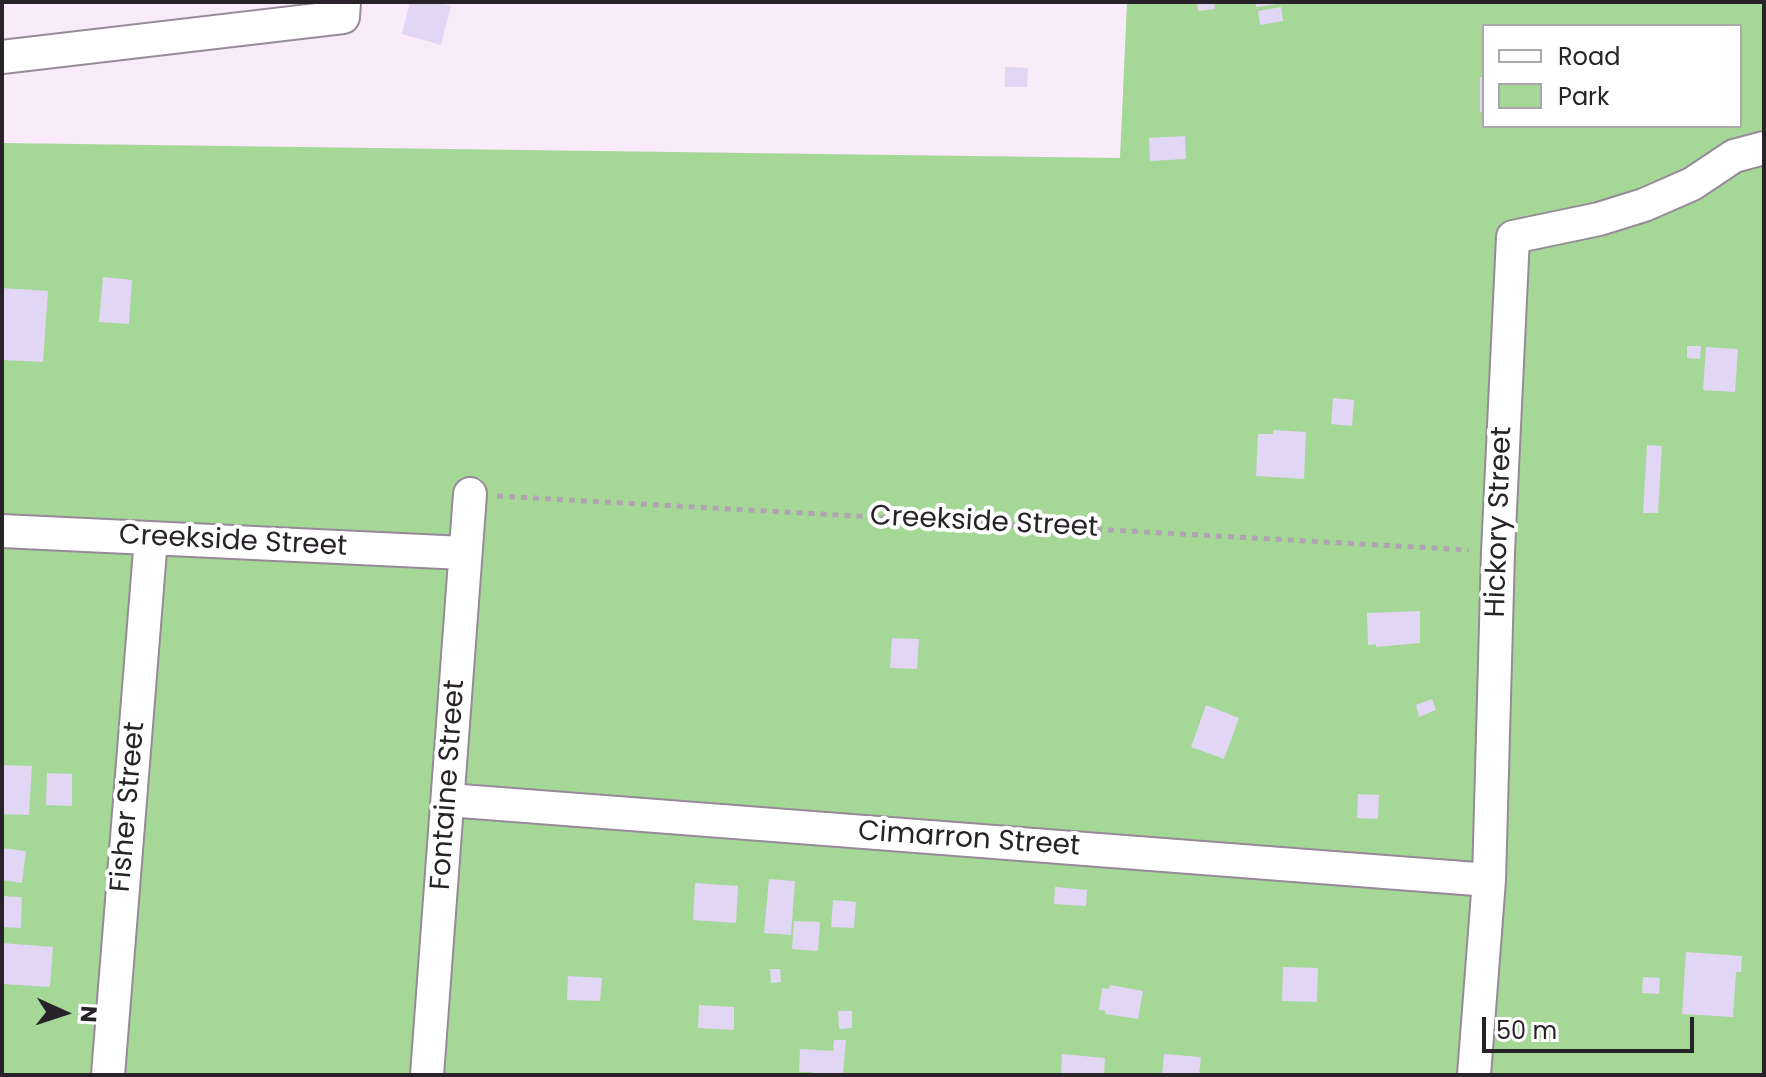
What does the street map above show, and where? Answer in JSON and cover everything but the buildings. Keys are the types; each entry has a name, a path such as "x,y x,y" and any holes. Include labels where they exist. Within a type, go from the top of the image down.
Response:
{"street":[{"path":"2,57 343,17 344,2"},
{"name":"Hickory Street","path":"1474,1075 1489,880 1498,552 1513,237 1599,219 1644,205 1692,184 1734,156 1764,148"},
{"name":"Fontaine Street","path":"427,1075 470,494"},
{"name":"Creekside Street","path":"2,531 464,553"},
{"name":"Fisher Street","path":"108,1075 151,538"},
{"name":"Cimarron Street","path":"448,800 1489,880"}],"path":[{"name":"Creekside Street","path":"470,494 1498,552"}],"green space":[{"path":"1127,2 1764,2 1764,1075 2,1075 2,143 1120,158"}]}
